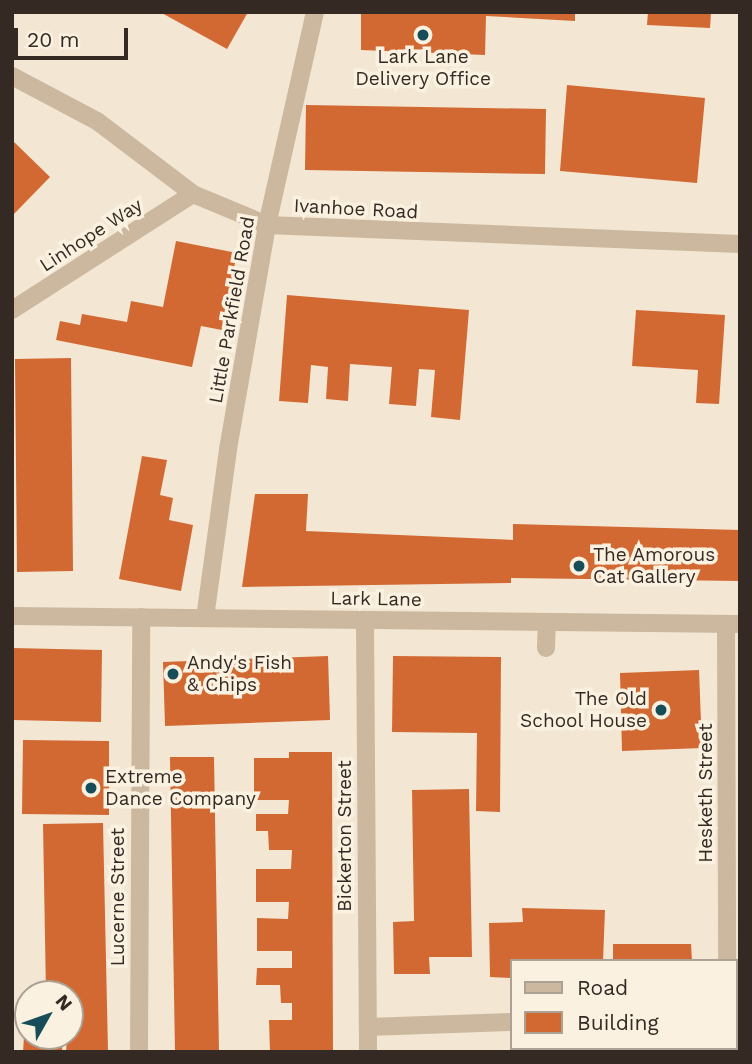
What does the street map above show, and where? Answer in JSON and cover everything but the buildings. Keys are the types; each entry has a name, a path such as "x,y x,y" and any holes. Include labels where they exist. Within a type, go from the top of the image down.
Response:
{"street":[{"name":"Little Parkfield Road","path":"205,618 228,449 267,225 315,12"},
{"name":"Ivanhoe Road","path":"12,76 97,121 193,194 267,225 740,244"},
{"name":"Linhope Way","path":"12,310 193,194"},
{"name":"Lark Lane","path":"12,616 733,624"},
{"name":"Lucerne Street","path":"139,1052 141,617"},
{"name":"Bickerton Street","path":"365,620 368,1052"},
{"path":"546,648 547,622"},
{"name":"Hesketh Street","path":"727,959 734,907 733,624"},
{"path":"368,1027 510,1022"}],"place":[{"name":"Lark Lane Delivery Office","path":"423,35"},
{"name":"The Amorous Cat Gallery","path":"579,566"},
{"name":"Andy's Fish & Chips","path":"173,674"},
{"name":"The Old School House","path":"661,710"},
{"name":"Extreme Dance Company","path":"91,788"}]}
